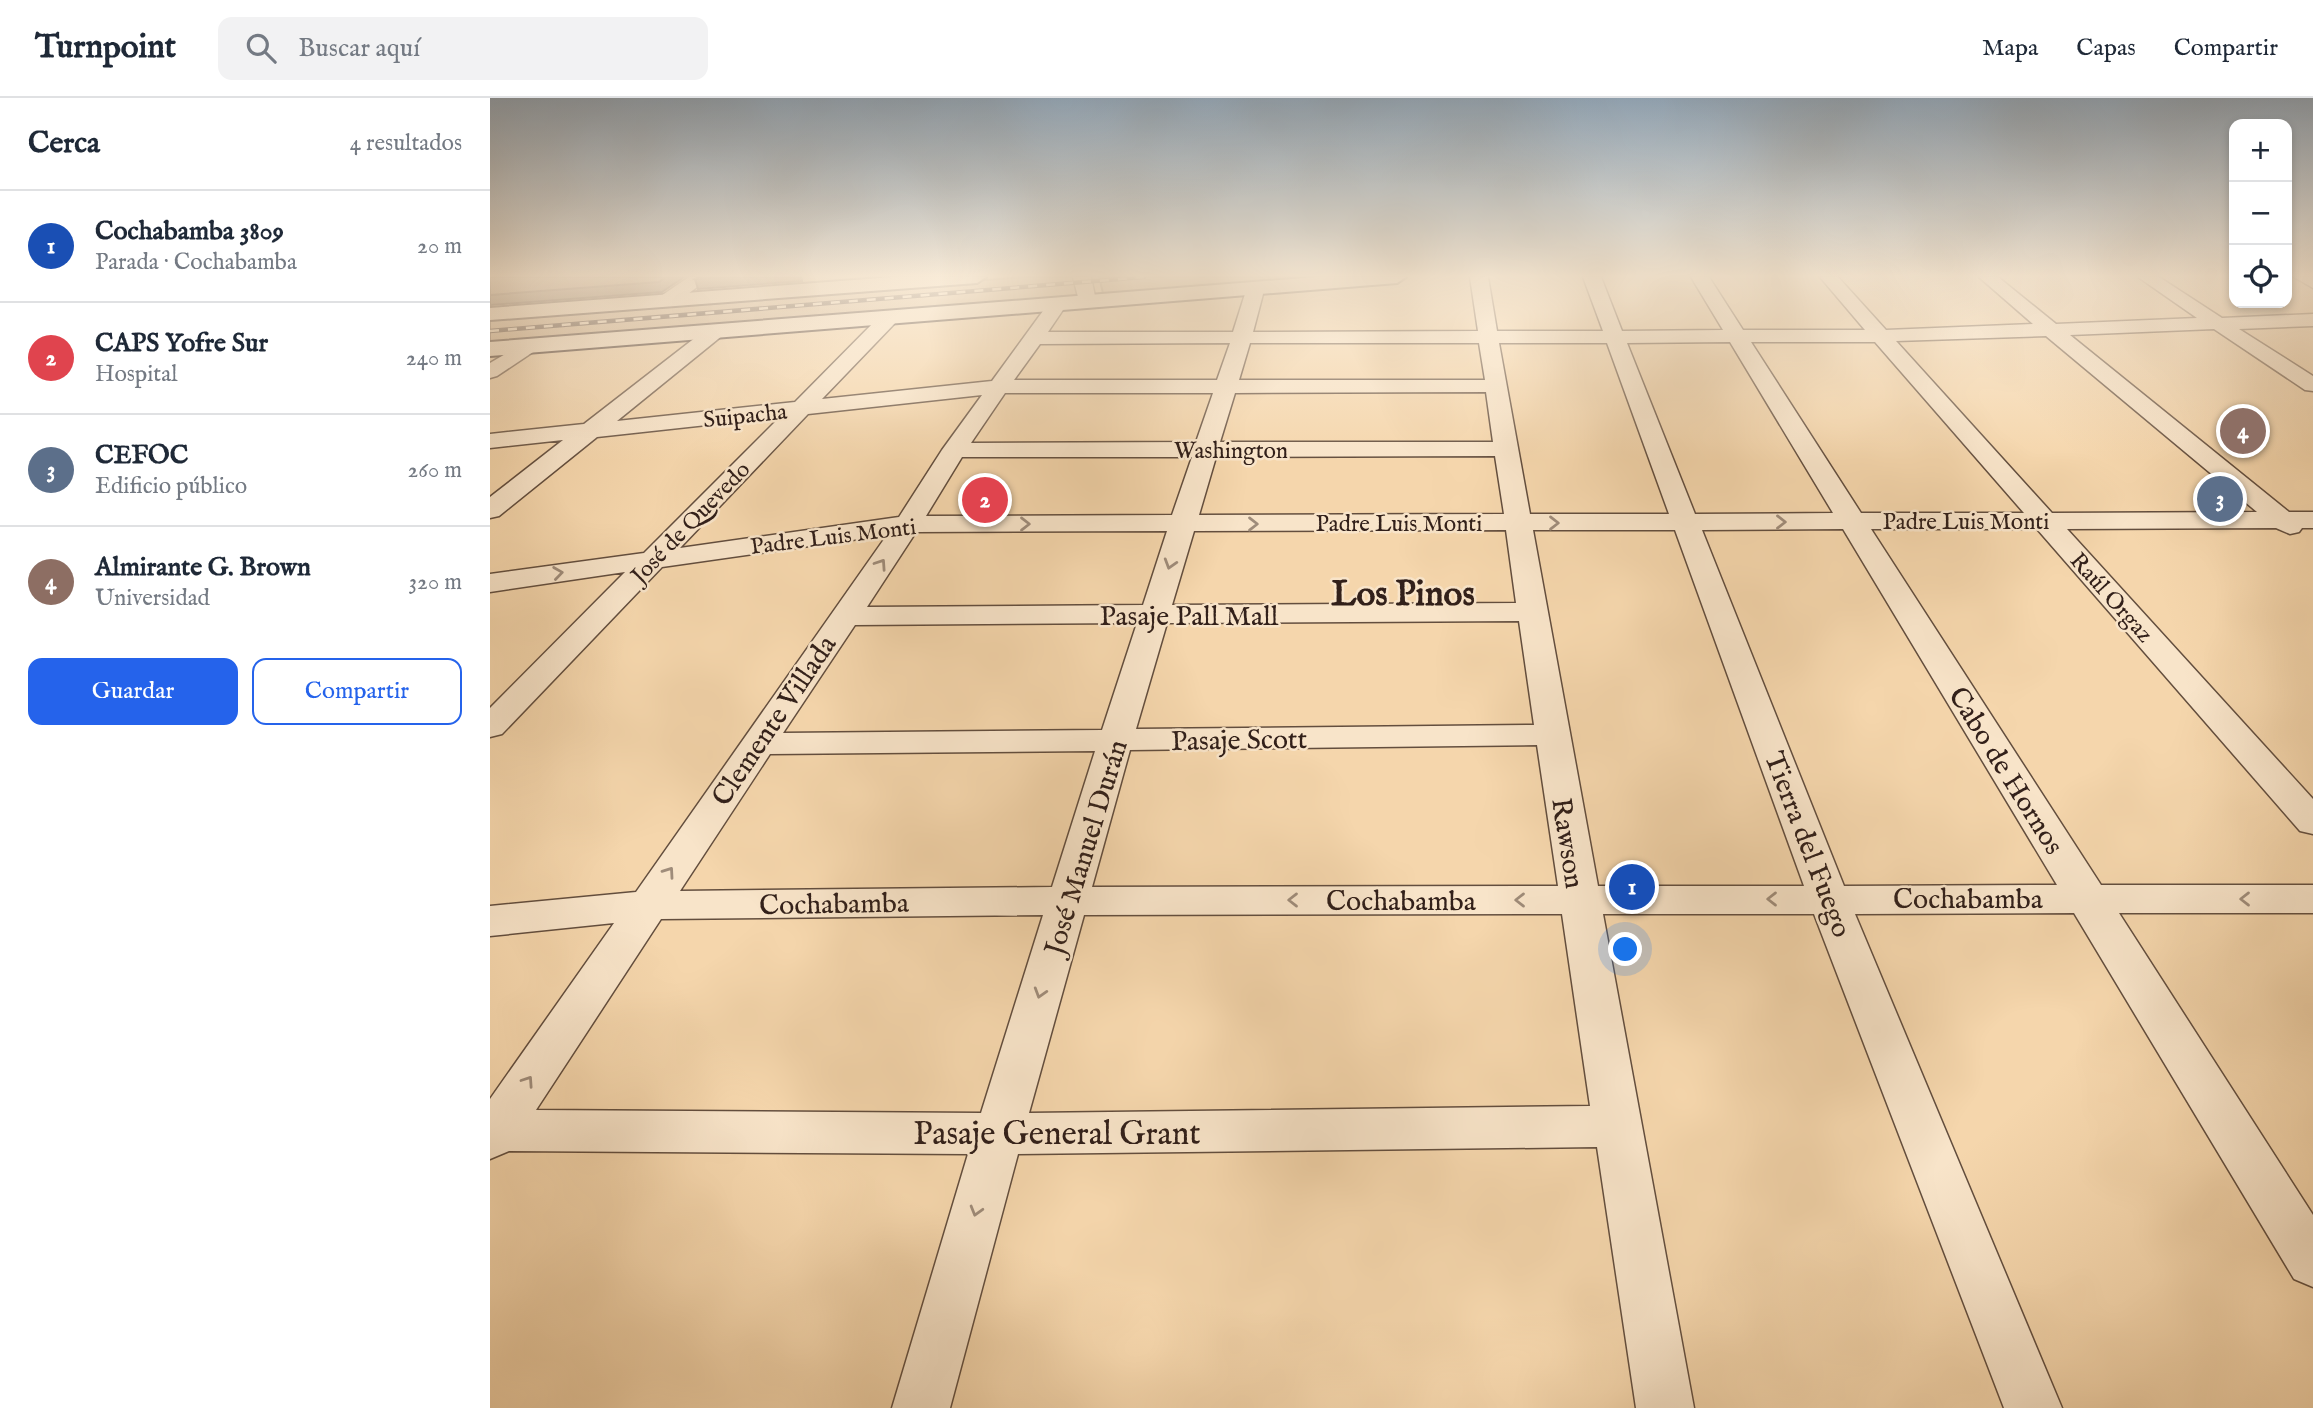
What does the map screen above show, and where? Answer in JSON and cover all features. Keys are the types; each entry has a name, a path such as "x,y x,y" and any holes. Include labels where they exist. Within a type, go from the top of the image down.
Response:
{"main road":[{"path":"490,349 628,338"}],"street":[{"path":"490,510 707,338"},
{"name":"José de Quevedo","path":"490,727 870,338"},
{"name":"Clemente Villada","path":"493,1134 646,905 908,524 954,450 1034,338"},
{"path":"1062,338 1456,338"},
{"name":"Rawson","path":"1489,338 1520,523 1551,736 1665,1408"},
{"name":"Tierra del Fuego","path":"1615,338 1829,899 2033,1408"},
{"name":"Cabo de Hornos","path":"1737,338 1854,522 2313,1262"},
{"name":"Raúl Orgaz","path":"1882,338 2313,822"},
{"path":"2060,338 2313,544"},
{"path":"2239,338 2313,385"},
{"name":"José Manuel Durán","path":"921,1408 998,1134 1154,615 1241,339"},
{"path":"490,372 530,346"},
{"name":"Suipacha","path":"490,441 999,387 1496,386"},
{"name":"Washington","path":"954,450 1507,450"},
{"name":"Padre Luis Monti","path":"490,583 908,524 2313,520"},
{"name":"Pasaje Pall Mall","path":"845,616 1532,612"},
{"name":"Pasaje Scott","path":"758,744 1551,736"},
{"name":"Cochabamba","path":"490,921 646,905 1068,901 2313,899"},
{"name":"Pasaje General Grant","path":"493,1134 998,1134 1618,1126"}],"shaded area":[{"path":"490,338 602,338 490,348"}],"place":[{"name":"Almirante G. Brown","path":"2243,431"},
{"name":"CEFOC","path":"2220,499"},
{"name":"CAPS Yofre Sur","path":"985,500"},
{"name":"Cochabamba 3809","path":"1632,887"}],"district":[{"name":"Los Pinos","path":"1403,593"}]}
